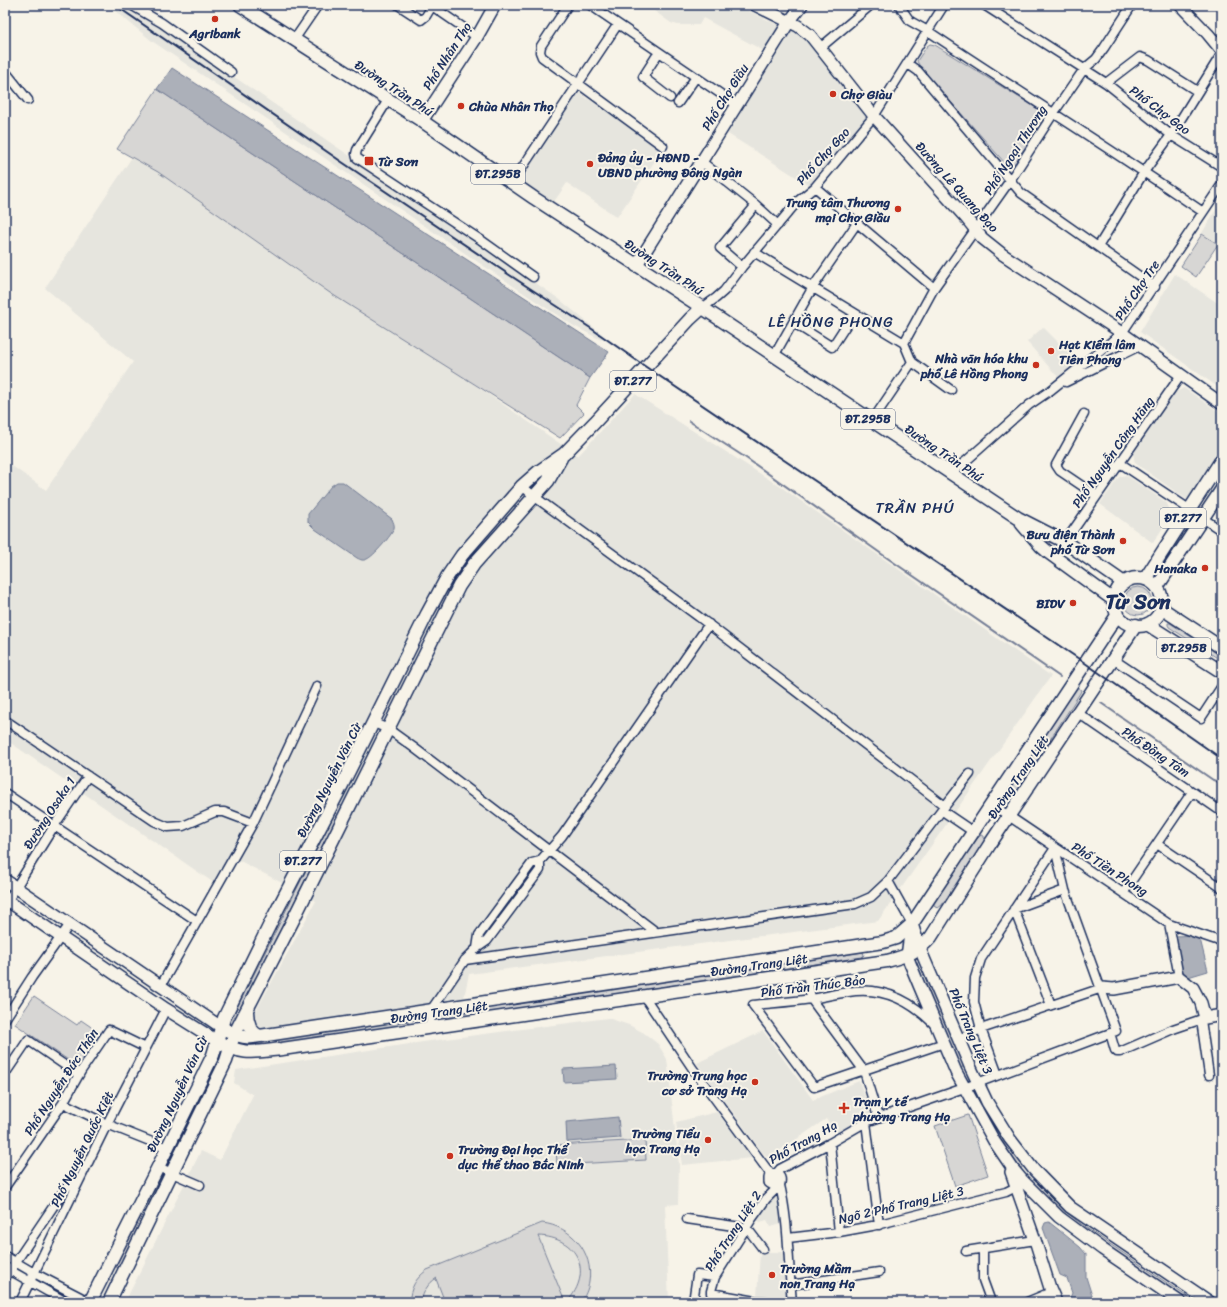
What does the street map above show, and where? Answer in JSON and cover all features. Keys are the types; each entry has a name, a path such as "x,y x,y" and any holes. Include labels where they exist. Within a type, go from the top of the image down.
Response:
{"main road":[{"name":"ĐT.295B","path":"240,5 294,40"},
{"name":"Phố Nhân Thọ","path":"422,122 477,37 495,5"},
{"name":"Đường Lê Quang Đạo","path":"755,5 798,26 810,35 874,116 962,213 982,238 1002,254 1122,333 1222,404"},
{"name":"Phố Chợ Giầu","path":"636,266 789,22 802,5"},
{"path":"1186,7 1222,52"},
{"name":"Đường Trần Phú","path":"294,40 422,122 636,266 702,308 1018,518 1065,542 1124,583"},
{"name":"Đường Nguyễn Văn Cừ","path":"90,1302 213,1055 224,1017 447,577 462,555 522,486 538,472 564,454 702,308"},
{"name":"Đường Nguyễn Văn Cừ","path":"109,1302 226,1061 234,1035 462,580 479,558 548,482 564,454"},
{"name":"ĐT.277","path":"1145,579 1222,459"},
{"name":"ĐT.277","path":"1157,587 1222,489"},
{"name":"Đường Trần Phú","path":"1018,518 1041,546 1115,601"},
{"path":"1041,546 1050,535"},
{"path":"1055,557 1065,542"},
{"path":"1133,578 1145,579 1157,587 1162,598 1161,608 1156,617 1141,624 1125,621 1118,614 1115,601 1117,590 1124,583 1133,578"},
{"name":"ĐT.295B","path":"1161,608 1222,648"},
{"name":"Đường Trang Liệt","path":"221,1027 234,1035 248,1038 883,942 896,938 912,924 972,831 1118,614"},
{"name":"ĐT.295B","path":"1141,624 1222,672"},
{"name":"Đường Trang Liệt","path":"217,1041 230,1048 241,1051 255,1052 887,961 907,956 920,949 930,937 1113,659 1141,624"},
{"path":"339,792 353,799"},
{"path":"5,880 160,987 221,1027"},
{"path":"6,902 166,1009 217,1041"},
{"path":"912,924 907,956 964,1088 990,1134 1004,1155 1019,1184 1025,1210 1054,1297"},
{"name":"Phố Trang Liệt 3","path":"912,924 920,949 978,1083 994,1115 1034,1170 1070,1207 1210,1302"},
{"path":"1102,988 1114,989 1179,977 1193,988 1201,1003 1203,1019 1222,1015"},
{"path":"247,1011 248,1021 252,1031 262,1036"},
{"path":"1019,1184 1034,1170"},
{"path":"1019,1184 1041,1200"},
{"path":"1025,1210 1026,1203 1031,1197 1036,1196 1071,1227 1180,1302"},
{"path":"104,1275 119,1282"}],"street":[{"path":"131,5 162,22 232,72"},
{"path":"294,40 318,5"},
{"path":"398,5 420,20 426,16 433,6 477,37"},
{"path":"568,5 541,46 540,52 545,60 663,146"},
{"path":"590,5 737,104"},
{"path":"820,48 871,5"},
{"path":"899,5 910,21 928,31 1203,212"},
{"name":"Phố Chợ Gạo","path":"702,308 717,298 754,252 798,201 815,187 874,116 944,5"},
{"name":"Phố Chợ Gạo","path":"984,5 1106,83 1171,135 1222,167"},
{"name":"Phố Ngoại Thương","path":"904,343 934,288 1011,179 1052,114 1084,69 1096,59 1132,5"},
{"path":"512,183 618,24"},
{"path":"659,52 642,77 670,98"},
{"path":"1098,247 1144,172 1171,135 1222,52"},
{"path":"1106,83 1140,57 1148,60 1198,91"},
{"path":"908,64 918,71 1011,179 1021,193 1155,287"},
{"path":"5,71 28,100"},
{"path":"678,103 696,77"},
{"path":"388,100 357,150 357,158 481,240 533,277"},
{"path":"702,162 756,205 778,225"},
{"name":"Phố Chợ Tre","path":"950,473 966,461 1029,405 1051,390 1122,333 1155,287 1222,184"},
{"path":"815,187 934,288"},
{"path":"742,267 720,248 756,205"},
{"path":"774,356 813,288 857,223"},
{"path":"754,252 904,343 912,362 951,390"},
{"path":"794,323 832,347 854,313"},
{"name":"Phố Chợ Tre","path":"1051,390 1139,346"},
{"path":"872,421 912,362"},
{"name":"Phố Nguyễn Công Hãng","path":"1065,542 1181,375"},
{"path":"1084,414 1056,464 1060,471 1098,496"},
{"path":"1120,463 1222,531"},
{"path":"522,486 709,624 972,831"},
{"path":"430,1028 431,1010 465,960 477,948 487,941 540,870 540,861 562,836 709,624"},
{"path":"1113,659 1201,718 1222,686"},
{"path":"160,987 253,824 317,686"},
{"name":"Phố Đồng Tâm","path":"1078,712 1222,812"},
{"path":"5,720 154,821 168,827 183,826 215,812 224,812 253,824"},
{"path":"374,722 388,729 656,932"},
{"path":"465,960 855,904 871,897 888,880 970,774"},
{"name":"Đường Osaka 1","path":"6,902 54,826 88,776"},
{"path":"1124,892 1192,792"},
{"path":"5,793 197,921"},
{"name":"Phố Tiền Phong","path":"991,804 1055,848 1124,892 1169,924 1222,942"},
{"path":"1157,844 1222,888"},
{"path":"1055,848 1065,890 1102,988 1116,1031 1110,1033 1115,1050 1119,1052 1173,1028 1203,1019 1209,1075"},
{"path":"998,1075 981,1030 974,1002 975,978 981,959 1055,848"},
{"path":"888,880 912,924"},
{"path":"1014,909 1065,890"},
{"path":"1014,909 1051,1005"},
{"path":"5,1019 32,977 70,924"},
{"path":"1169,924 1179,977"},
{"path":"807,972 811,999 864,1071 878,1117"},
{"path":"959,1039 1102,988"},
{"name":"Phố Trần Thúc Bảo","path":"864,1071 814,1087 753,1005 811,999 849,992 877,991 889,994 903,1001 927,1017 937,1028"},
{"name":"Phố Trang Hạ","path":"644,996 693,1069 776,1179"},
{"name":"Phố Nguyễn Quốc Kiệt","path":"20,1302 107,1124 166,1009"},
{"name":"Phố Nguyễn Đức Thận","path":"5,1187 63,1103 79,1075 109,1030 146,1048"},
{"name":"Phố Trang Hạ","path":"776,1179 780,1169 866,1122 978,1083 1110,1033"},
{"path":"5,1074 28,1040 79,1075"},
{"path":"864,1071 944,1043"},
{"path":"63,1103 107,1124 167,1148"},
{"path":"866,1122 879,1224"},
{"path":"830,1143 839,1232"},
{"path":"158,1167 171,1174 200,1185"},
{"path":"66,1302 7,1272 63,1192 69,1185 81,1178"},
{"path":"776,1179 784,1199 792,1302"},
{"name":"Phố Trang Liệt 2","path":"776,1179 776,1189 766,1199 715,1277 711,1293 721,1299 781,1302"},
{"name":"Ngõ 2 Phố Trang Liệt 3","path":"788,1238 839,1232 879,1224 1006,1192 1019,1184"},
{"path":"687,1219 746,1228 763,1249"},
{"path":"966,1251 1035,1240"},
{"path":"983,1248 983,1280 991,1302"},
{"path":"5,1256 90,1302"},
{"path":"790,1286 879,1272"},
{"path":"693,1302 697,1275 715,1277"},
{"path":"1029,1302 1054,1297"}],"shaded area":[{"path":"108,5 126,5 164,29 559,299 604,336 601,340 574,326 534,300 152,41"},
{"path":"646,5 737,5 782,27 766,52 703,18 699,25 678,25 671,23"},
{"path":"791,27 815,47 869,116 809,185 728,134"},
{"path":"930,44 935,45 1041,111 1043,114 1043,121 1015,163 1008,165 1005,163 920,67 917,61"},
{"path":"172,68 609,352 590,378 157,89"},
{"path":"157,89 590,378 576,405 584,413 560,438 330,293 158,172 117,149"},
{"name":"Đảng ủy - HĐND - UBND phường Đông Ngàn","path":"579,93 663,149 617,217 567,183 553,203 518,179 574,94"},
{"path":"136,151 578,456 635,394 781,487 1051,676 878,921 469,974 463,1002 261,1031 252,1018 316,901 229,855 214,883 5,739 5,461 46,490 133,362 45,288"},
{"path":"1222,200 1222,246 1202,233"},
{"path":"1202,234 1218,244 1196,277 1181,266"},
{"path":"1175,274 1222,306 1222,390 1140,332"},
{"name":"Hạt Kiểm lâm Tiên Phong","path":"1043,327 1077,361 1058,377 1027,342"},
{"path":"1184,388 1222,414 1222,453 1193,497 1186,499 1135,463 1133,453 1174,393"},
{"path":"1126,475 1167,503 1171,515 1153,543 1100,504 1119,477"},
{"path":"337,482 343,482 392,519 394,526 393,531 378,550 366,560 357,558 315,529 308,522 308,514 331,486"},
{"path":"1138,587 1148,591 1152,601 1148,611 1138,615 1128,611 1124,601 1128,591"},
{"path":"1168,623 1222,657 1222,661 1169,627"},
{"path":"1077,687 1081,690 1080,693 1014,796 1010,800 1004,798 1003,797"},
{"path":"339,805 342,806 341,809 233,1024 231,1024 230,1022"},
{"path":"981,835 984,836 984,841 942,905 938,908 935,907 933,902"},
{"path":"1199,935 1208,971 1188,977 1182,973 1175,936"},
{"path":"863,952 864,955 862,957 448,1019 446,1017 448,1014 478,1009"},
{"path":"928,983 963,1065 961,1068 926,986"},
{"path":"34,996 77,1025 81,1020 100,1033 77,1066 15,1024"},
{"name":"Trường Đại học Thể dục thể thao Bắc Ninh","path":"608,1018 629,1025 644,1033 658,1044 667,1059 679,1165 678,1204 665,1205 669,1302 125,1302 201,1151 220,1160 253,1095 234,1083 236,1070 423,1042"},
{"path":"404,1020 408,1021 408,1024 281,1043 278,1041 279,1039"},
{"name":"Trường Trung học cơ sở Trang Hạ","path":"763,1031 813,1100 859,1081 872,1115 837,1134 826,1119 769,1158 762,1152 697,1063"},
{"path":"616,1066 617,1079 564,1082 563,1069"},
{"path":"982,1107 999,1134 1022,1165 1022,1168 1019,1168 998,1138 981,1108"},
{"name":"Trường Tiểu học Trang Hạ","path":"717,1112 752,1158 682,1165 676,1122"},
{"path":"968,1115 988,1175 955,1186 935,1126"},
{"path":"618,1117 620,1138 567,1142 566,1122"},
{"path":"645,1140 646,1160 557,1165 556,1145"},
{"path":"1034,1180 1066,1212 1085,1227 1195,1302 1191,1302 1084,1230 1033,1183 1032,1181"},
{"path":"158,1183 159,1186 119,1267 117,1268 116,1265"},
{"name":"Trường Mầm non Trang Hạ","path":"779,1196 785,1223 771,1227 767,1220 760,1222 754,1218 766,1199"},
{"path":"1049,1222 1080,1247 1086,1254 1086,1277 1094,1302 1069,1302 1072,1293 1067,1278 1060,1275 1043,1228 1045,1223"},
{"path":"542,1223 553,1225 571,1235 584,1251 590,1271 588,1287 580,1302 567,1302 575,1291 579,1279 580,1268 578,1258 572,1249 563,1243 552,1238 538,1236 565,1302 445,1302 436,1279 437,1278 426,1288 421,1302 409,1302 414,1284 427,1270"},
{"name":"Trường Mầm non Trang Hạ","path":"785,1252 787,1297 785,1300 757,1296 760,1253"}],"waterway":[{"path":"689,421 746,458 1060,677"},
{"path":"1101,703 1213,780 1222,783"}],"railway":[{"path":"115,5 339,160 592,329 1085,663 1222,759"}],"place":[{"name":"Agribank","path":"215,19"},
{"name":"Chợ Giàu","path":"833,94"},
{"name":"Chùa Nhân Thọ","path":"461,106"},
{"name":"Từ Sơn","path":"369,161"},
{"name":"Đảng ủy - HĐND - UBND phường Đông Ngàn","path":"590,164"},
{"name":"Trung tâm Thương mại Chợ Giầu","path":"898,209"},
{"name":"Hạt Kiểm lâm Tiên Phong","path":"1051,351"},
{"name":"Nhà văn hóa khu phố Lê Hồng Phong","path":"1036,365"},
{"name":"Bưu điện Thành phố Từ Sơn","path":"1123,541"},
{"name":"Hanaka","path":"1205,568"},
{"name":"BIDV","path":"1073,603"},
{"name":"Trường Trung học cơ sở Trang Hạ","path":"755,1082"},
{"name":"Trạm Y tế phường Trang Hạ","path":"844,1108"},
{"name":"Trường Tiểu học Trang Hạ","path":"708,1140"},
{"name":"Trường Đại học Thể dục thể thao Bắc Ninh","path":"450,1156"},
{"name":"Trường Mầm non Trang Hạ","path":"772,1275"}],"district":[{"name":"LÊ HỒNG PHONG","path":"831,322"},
{"name":"TRẦN PHÚ","path":"915,508"},
{"name":"Từ Sơn","path":"1138,602"}]}
